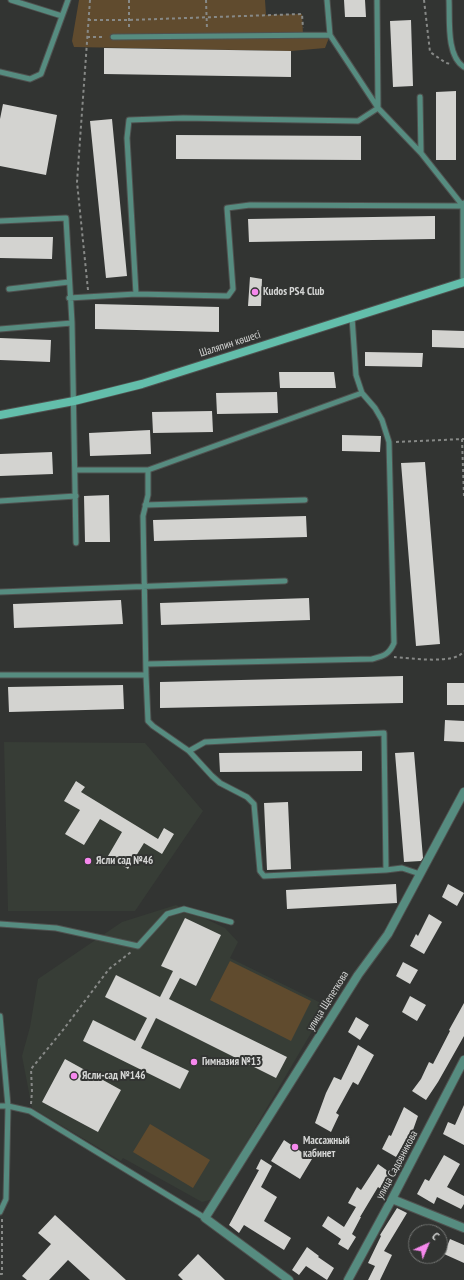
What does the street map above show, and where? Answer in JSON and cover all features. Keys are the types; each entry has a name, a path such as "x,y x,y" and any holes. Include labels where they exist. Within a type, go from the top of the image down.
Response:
{"main road":[{"name":"Шаляпин көшесі","path":"0,415 74,401 142,384 464,282"}],"street":[{"name":"улица Щепеткова","path":"205,1218 358,975 388,934 464,792"},
{"name":"улица Садовникова","path":"348,1280 464,1060"},
{"path":"392,1199 464,1228"},
{"path":"205,1218 289,1280"}],"lane":[{"path":"11,0 62,16"},
{"path":"0,72 30,79 41,74 68,0"},
{"path":"327,0 330,35 378,108 421,153 463,205 464,282"},
{"path":"377,0 378,108"},
{"path":"449,0 453,55 462,66"},
{"path":"112,37 330,35"},
{"path":"420,97 421,153"},
{"path":"136,294 127,138 129,120 183,118 358,120 378,108"},
{"path":"69,298 136,294 228,296 233,289 227,208 250,205 463,205"},
{"path":"0,221 66,218 69,298 72,323 76,470 76,543"},
{"path":"9,289 69,282"},
{"path":"146,664 372,659 384,656 390,652 394,643 389,442 382,420 375,408 362,393 356,375 352,317"},
{"path":"0,329 72,323"},
{"path":"76,470 148,470 362,393"},
{"path":"148,470 148,495 143,516 148,721 189,751 216,780 247,797 254,804 260,872 264,876 402,868 420,874"},
{"path":"0,501 76,496"},
{"path":"145,505 305,500"},
{"path":"0,592 285,581"},
{"path":"0,675 146,674"},
{"path":"189,751 205,742 384,733 386,870"},
{"path":"0,924 56,928 138,946 167,914 184,909 231,922"},
{"path":"0,1016 8,1106 6,1199 1,1211"},
{"path":"0,1106 8,1106 30,1111 205,1218"},
{"path":"0,1172 7,1172"}],"path":[{"path":"88,297 77,182 90,0"},
{"path":"129,0 129,37"},
{"path":"206,0 208,36"},
{"path":"424,0 430,52 446,63 462,66"},
{"path":"88,20 302,14 303,35"},
{"path":"87,37 112,37"},
{"path":"389,442 463,439 464,496"},
{"path":"384,656 443,660 454,658 463,654 464,651"},
{"path":"30,1111 32,1091 31,1069 63,1030 109,969 138,946"},
{"path":"0,1274 2,1274 1,1211"}],"shaded area":[{"path":"79,0 265,0 266,15 302,14 303,35 330,35 325,48 291,51 74,47 72,41"},
{"name":"Ясли сад №46","path":"4,742 145,743 203,811 135,911 8,911"},
{"name":"Гимназия №13","path":"176,905 225,928 238,942 230,958 327,1006 213,1199 202,1202 123,1158 121,1161 32,1108 22,1056 30,1027 38,979 122,922"},
{"path":"230,961 311,1001 291,1041 210,1000"},
{"path":"150,1124 210,1160 193,1188 133,1152"}],"building":[{"path":"344,0 365,0 366,17 345,17"},
{"path":"411,20 413,86 393,87 390,21"},
{"path":"104,48 291,51 291,77 104,74"},
{"path":"456,91 456,160 436,160 436,92"},
{"path":"3,104 57,115 46,175 0,166 0,119"},
{"path":"112,119 127,276 106,278 90,121"},
{"path":"176,135 361,136 361,160 176,159"},
{"path":"435,216 435,239 249,242 248,219"},
{"path":"0,237 53,237 52,259 0,258"},
{"name":"Kudos PS4 Club","path":"250,277 262,279 261,306 248,306"},
{"path":"95,304 219,307 219,332 95,329"},
{"path":"432,330 464,331 464,348 432,347"},
{"path":"0,338 51,340 50,362 0,360"},
{"path":"365,352 423,353 422,367 365,366"},
{"path":"279,372 334,372 336,388 280,388"},
{"path":"277,392 278,413 217,414 216,393"},
{"path":"212,411 213,432 153,433 152,412"},
{"path":"150,430 151,454 90,456 89,433"},
{"path":"342,435 381,436 380,452 342,451"},
{"path":"52,452 53,474 0,476 0,454"},
{"path":"425,462 440,644 416,646 401,463"},
{"path":"109,495 110,542 85,542 84,496"},
{"path":"306,516 307,537 154,541 153,520"},
{"path":"309,598 310,620 161,625 160,603"},
{"path":"121,600 123,624 14,628 13,604"},
{"path":"403,676 403,703 160,708 160,682"},
{"path":"447,683 464,683 464,705 447,705"},
{"path":"123,685 124,709 9,712 8,687"},
{"path":"445,720 464,721 464,742 444,741"},
{"path":"362,751 362,771 220,772 219,753"},
{"path":"414,752 423,858 421,861 404,862 395,753"},
{"path":"76,781 85,787 81,792 158,839 164,828 174,834 162,854 144,843 128,869 108,856 122,832 100,819 84,845 65,834 80,810 64,801"},
{"path":"288,802 291,869 267,870 264,803"},
{"path":"396,884 397,903 287,909 286,890"},
{"path":"448,884 464,893 457,906 442,897"},
{"path":"429,914 442,922 424,954 410,946 416,934 418,936"},
{"path":"185,918 221,935 196,986 180,978 169,999 287,1057 276,1078 156,1018 141,1048 189,1071 180,1089 83,1041 93,1020 135,1041 147,1018 105,997 116,975 160,997 173,971 161,966"},
{"path":"403,962 418,970 410,984 396,976"},
{"path":"410,996 426,1005 417,1021 402,1012"},
{"path":"464,1003 464,1036 426,1100 412,1091 421,1079 429,1062 433,1064"},
{"path":"356,1017 369,1025 360,1040 348,1032"},
{"path":"358,1045 374,1055 358,1085 353,1082 336,1113 339,1115 331,1132 315,1123 326,1093 334,1077 341,1080"},
{"path":"65,1059 121,1090 98,1132 42,1102"},
{"path":"464,1105 464,1145 443,1134 448,1122 455,1125"},
{"path":"404,1107 418,1116 413,1130 396,1157 382,1149 389,1135 391,1136"},
{"path":"284,1140 312,1159 300,1179 271,1161"},
{"path":"444,1155 460,1164 447,1187 464,1196 464,1204 461,1209 437,1197 434,1204 417,1194 425,1179 429,1181"},
{"path":"261,1159 272,1166 261,1187 277,1197 264,1221 291,1238 284,1250 244,1225 239,1233 229,1225 259,1170 256,1169"},
{"path":"378,1164 392,1174 382,1190 378,1187 360,1217 352,1234 356,1237 348,1250 338,1244 341,1239 322,1226 328,1216 344,1227 356,1207 348,1203 357,1187 361,1190"},
{"path":"397,1208 407,1213 384,1251 392,1255 380,1280 368,1280 375,1266 368,1263 381,1236 380,1235"},
{"path":"55,1215 126,1280 90,1280 68,1260 49,1280 27,1280 22,1276 51,1244 38,1233"},
{"path":"450,1239 464,1245 464,1263 448,1256 448,1244"},
{"path":"307,1247 334,1268 327,1280 306,1266 299,1275 292,1270"},
{"path":"198,1254 225,1280 183,1280 178,1275"}],"place":[{"name":"Kudos PS4 Club","path":"255,292"},
{"name":"Ясли сад №46","path":"88,861"},
{"name":"Гимназия №13","path":"194,1062"},
{"name":"Ясли-сад №146","path":"74,1076"},
{"name":"Массажный кабинет","path":"295,1147"}]}
